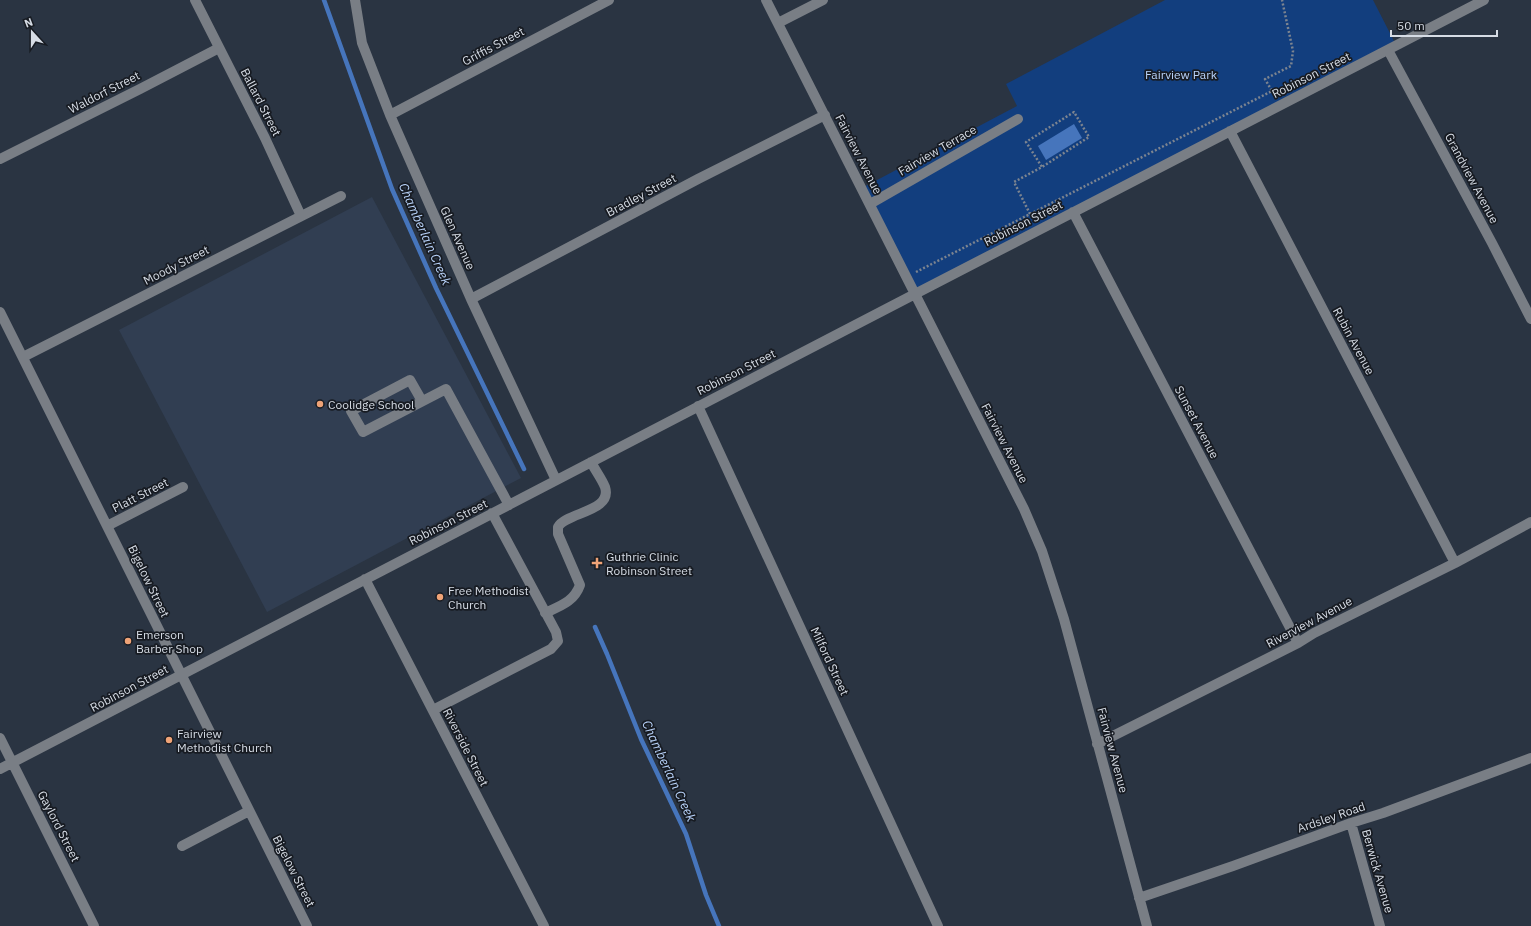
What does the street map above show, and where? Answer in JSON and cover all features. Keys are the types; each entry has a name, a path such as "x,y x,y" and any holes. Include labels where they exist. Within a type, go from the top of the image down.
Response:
{"street":[{"name":"Ballard Street","path":"195,0 265,138 301,216"},
{"name":"Glen Avenue","path":"354,0 362,43 390,115 471,299 556,480"},
{"name":"Griffis Street","path":"390,115 609,0"},
{"name":"Fairview Avenue","path":"766,0 1024,509 1042,551 1064,619 1147,926"},
{"path":"778,23 823,0"},
{"name":"Robinson Street","path":"0,769 1484,0"},
{"name":"Waldorf Street","path":"0,159 219,48"},
{"name":"Grandview Avenue","path":"1388,50 1492,243 1531,319"},
{"name":"Bradley Street","path":"471,299 698,179 825,115"},
{"name":"Fairview Terrace","path":"870,204 1018,119"},
{"name":"Rubin Avenue","path":"1230,131 1455,563"},
{"name":"Moody Street","path":"23,357 341,196"},
{"name":"Sunset Avenue","path":"1073,212 1298,643"},
{"name":"Bigelow Street","path":"0,312 307,926"},
{"path":"422,401 410,380 351,411 364,432 446,389 509,505"},
{"name":"Milford Street","path":"698,406 938,926"},
{"path":"546,613 571,600 577,594 580,586 558,534 558,527 564,522 597,506 606,495 605,488 591,462"},
{"name":"Platt Street","path":"107,526 184,487"},
{"path":"433,710 551,649 558,641 556,632 492,513"},
{"name":"Riverview Avenue","path":"1097,744 1455,563 1531,522"},
{"name":"Riverside Street","path":"365,579 544,926"},
{"name":"Gaylord Street","path":"0,738 94,926"},
{"name":"Ardsley Road","path":"1139,898 1233,866 1351,822 1383,813 1531,758"},
{"path":"182,846 249,811"},
{"name":"Berwick Avenue","path":"1351,822 1380,926"}],"path":[{"path":"906,277 1272,91 1265,79 1291,66 1293,51 1282,0"},
{"path":"1030,214 1014,182 1042,167 1090,137 1074,112 1026,142 1042,167"}],"shaded area":[{"path":"1074,124 1082,138 1046,160 1038,146"},
{"name":"Coolidge School","path":"372,197 521,478 267,612 119,330"}],"green space":[{"name":"Fairview Park","path":"1165,0 1373,0 1396,45 915,294 862,188 1017,106 1006,84"}],"waterway":[{"name":"Chamberlain Creek","path":"324,0 392,189 436,288 524,469"},
{"name":"Chamberlain Creek","path":"595,627 641,739 686,834 706,895 719,926"}],"place":[{"name":"Coolidge School","path":"320,404"},
{"name":"Guthrie Clinic Robinson Street","path":"597,563"},
{"name":"Free Methodist Church","path":"440,597"},
{"name":"Emerson Barber Shop","path":"128,641"},
{"name":"Fairview Methodist Church","path":"169,740"}]}
